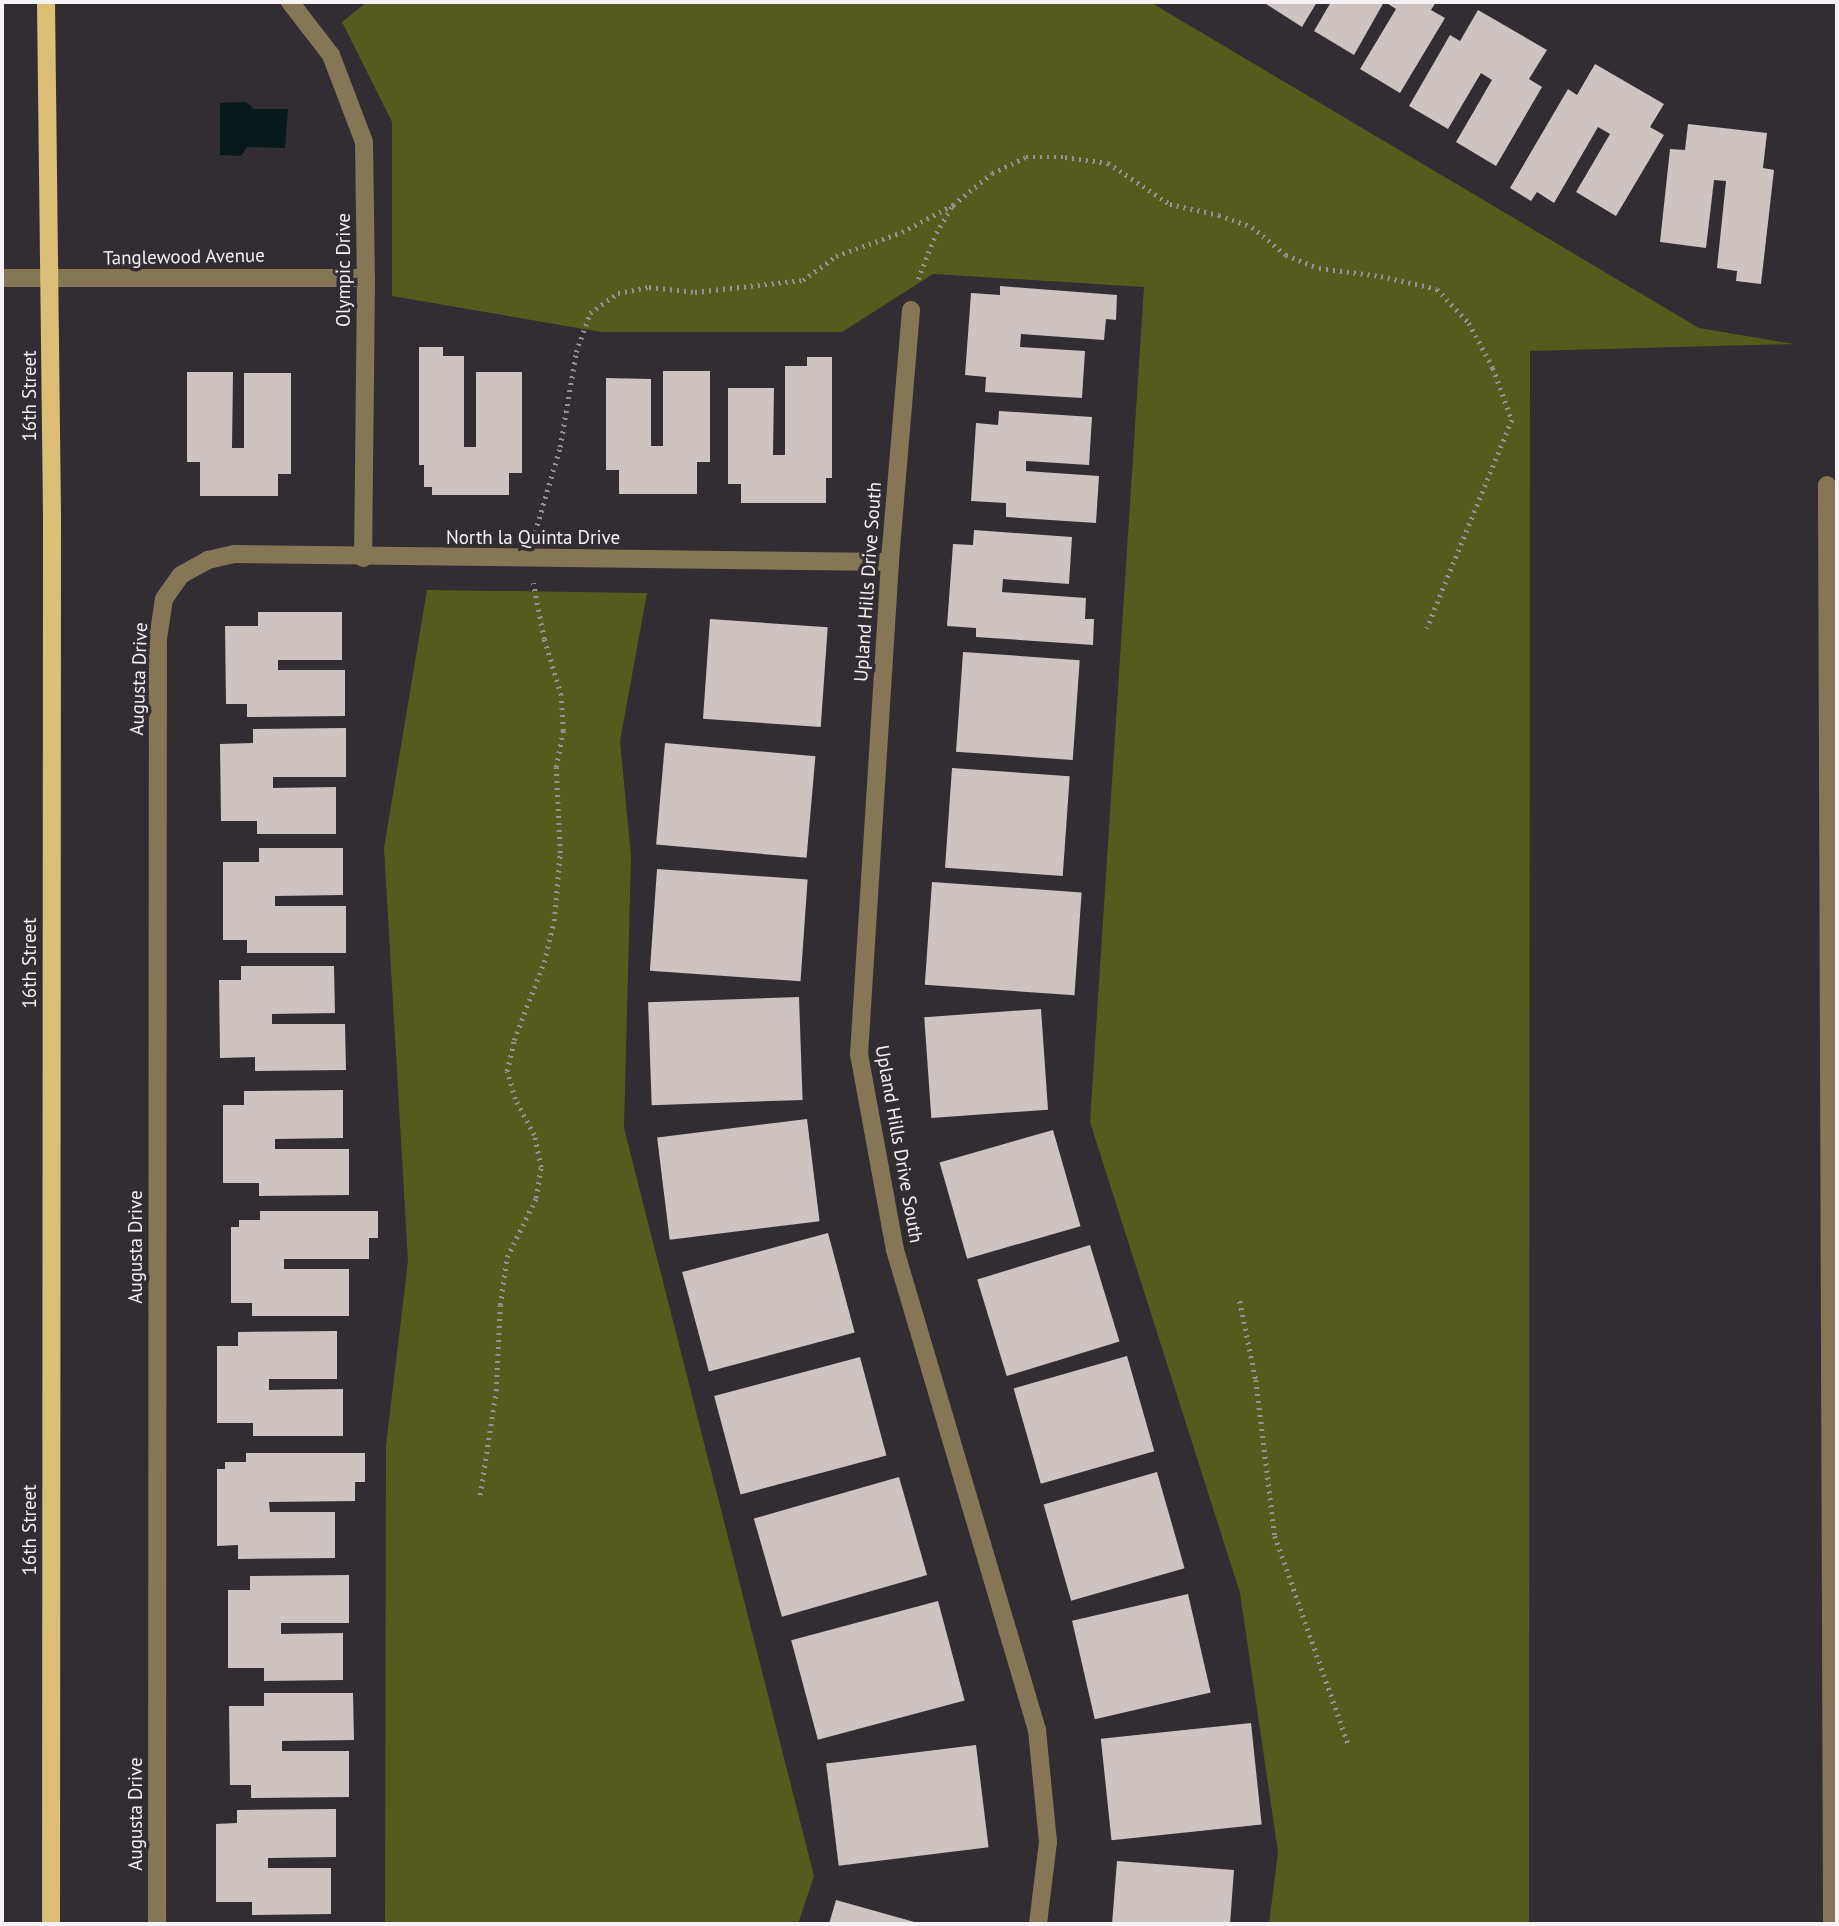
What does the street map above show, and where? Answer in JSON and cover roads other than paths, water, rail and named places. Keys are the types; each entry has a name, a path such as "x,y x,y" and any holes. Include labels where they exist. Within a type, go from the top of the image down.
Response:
{"main road":[{"name":"16th Street","path":"46,2 50,279 51,1924"}],"street":[{"name":"Olympic Drive","path":"290,2 331,55 364,142 366,278 363,558"},
{"name":"Tanglewood Avenue","path":"2,278 366,278"},
{"name":"Upland Hills Drive South","path":"911,310 890,562 859,1054 895,1250 1037,1730 1048,1842 1038,1924"},
{"path":"1827,485 1832,1924"},
{"name":"North la Quinta Drive","path":"181,575 208,559 234,554 363,558 890,562"},
{"name":"Augusta Drive","path":"157,1924 158,639 164,599 181,575"}]}
